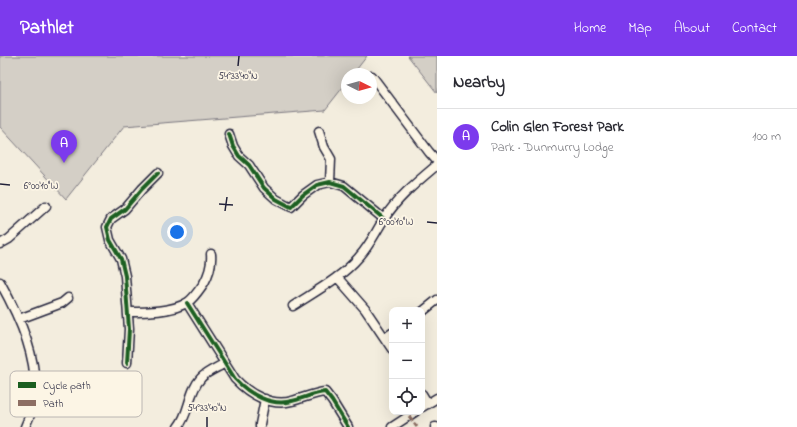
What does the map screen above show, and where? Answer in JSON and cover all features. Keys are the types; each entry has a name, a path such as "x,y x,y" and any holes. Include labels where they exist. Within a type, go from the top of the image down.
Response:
{"street":[{"path":"377,83 429,152 437,160"},
{"path":"319,131 324,147 332,159 330,182"},
{"path":"229,134 232,146 239,156 249,165 264,188 276,199 290,207 302,195 317,185 330,182 344,186 384,218"},
{"path":"293,306 337,277 359,258 372,242 384,218 407,191 437,165"},
{"path":"127,363 129,343 125,276 121,259 110,240 107,227 111,219 125,209 142,188 158,173"},
{"path":"0,244 9,239 46,206"},
{"path":"128,312 161,310 187,303 200,289 208,276 212,264 210,254"},
{"path":"337,277 388,336"},
{"path":"0,282 19,319 30,350 34,371"},
{"path":"19,319 62,303 68,298"},
{"path":"425,310 437,300"},
{"path":"187,303 235,378 253,395 277,401 290,401 316,393 325,392 348,427"},
{"path":"178,427 182,422 193,389 201,377 225,363"},
{"path":"425,406 437,398"},
{"path":"260,427 265,399"},
{"path":"392,427 410,415"},
{"path":"25,427 29,417"}],"shaded area":[{"path":"0,56 367,56 358,68 341,68 341,90 325,110 124,126 66,199 0,127"},
{"path":"408,56 437,56 437,93"}],"marked path":[{"path":"409,416 417,427"}],"cycle path":[{"path":"229,134 233,146 239,156 249,165 264,188 276,199 291,207 303,195 317,185 330,182 344,186 384,219"},
{"path":"127,363 129,329 125,276 121,259 110,240 107,227 111,219 125,209 158,173"},
{"path":"187,303 235,379 247,390 268,401 276,402 292,401 313,394 325,392 348,427"}],"place":[{"name":"Colin Glen Forest Park","path":"64,163"}]}
